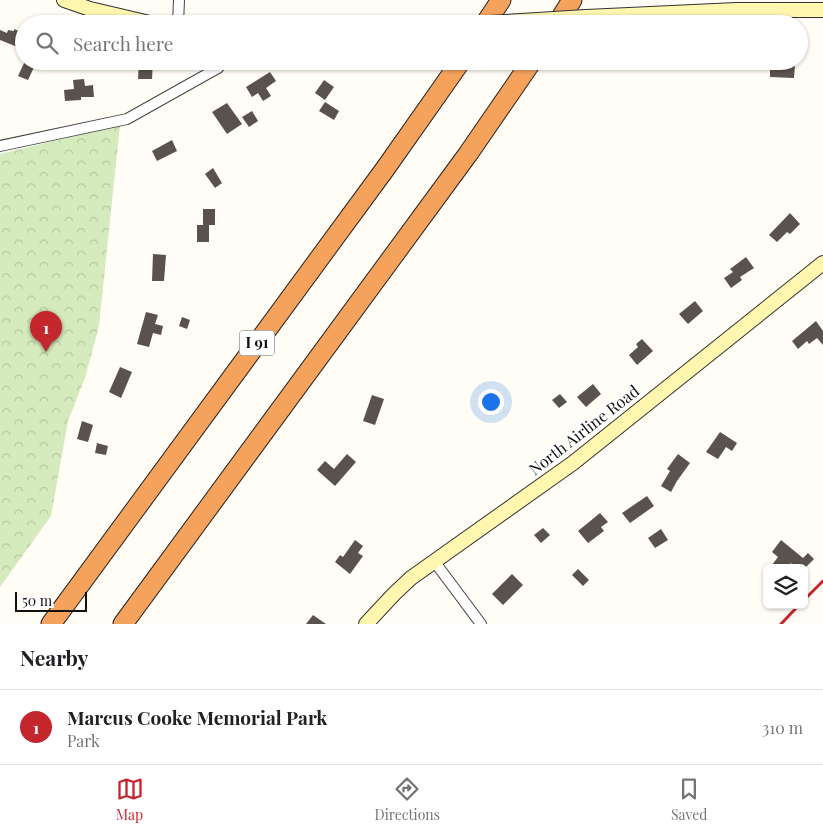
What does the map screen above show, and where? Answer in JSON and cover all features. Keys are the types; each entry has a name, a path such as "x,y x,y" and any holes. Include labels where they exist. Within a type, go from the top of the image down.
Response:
{"highway":[{"path":"491,15 500,0"},
{"path":"563,15 572,0"},
{"name":"I 91","path":"51,624 385,169 455,70"},
{"path":"122,624 462,162 526,70"}],"main road":[{"path":"64,0 116,15"},
{"path":"642,15 736,10 823,10"},
{"name":"North Airline Road","path":"366,624 394,594 434,560 574,463 823,262"}],"street":[{"path":"178,15 179,0"},
{"path":"0,146 127,120 214,70"},
{"path":"434,560 481,624"}],"green space":[{"path":"120,125 99,326 85,378 68,421 51,516 0,587 0,154"}],"building":[{"path":"14,29 15,46 0,40 0,30 7,33 8,30 14,31"},
{"path":"21,70 33,70 28,80 18,76"},
{"path":"138,70 152,70 152,79 138,79"},
{"path":"770,70 795,70 794,78 770,77"},
{"path":"270,72 276,81 266,88 271,96 263,101 258,93 252,97 246,87"},
{"path":"84,79 85,86 93,85 94,97 81,97 81,100 65,101 64,90 74,89 73,80"},
{"path":"324,80 334,87 325,100 315,93"},
{"path":"325,102 339,111 334,120 319,111"},
{"path":"227,103 242,124 227,134 212,112"},
{"path":"252,111 258,121 249,127 242,117"},
{"path":"172,140 177,151 157,161 152,151"},
{"path":"213,168 222,183 215,188 205,174"},
{"path":"203,209 215,209 215,225 209,225 209,242 197,242 197,225 203,225"},
{"path":"790,213 800,224 790,234 787,232 777,242 769,235"},
{"path":"153,254 166,255 164,281 152,281"},
{"path":"746,257 754,268 740,277 742,280 731,288 724,278 733,272 730,269"},
{"path":"695,301 703,311 688,324 679,314"},
{"path":"146,312 158,315 155,324 163,326 161,335 153,333 149,347 137,344"},
{"path":"182,317 190,320 187,329 179,326"},
{"path":"816,321 823,331 823,345 817,338 809,344 807,341 798,349 792,341"},
{"path":"642,339 653,351 637,365 629,355 638,347 636,344"},
{"path":"120,367 132,372 121,398 109,392"},
{"path":"593,384 601,394 586,407 577,397"},
{"path":"560,394 567,402 559,408 552,400"},
{"path":"372,395 384,399 375,425 363,421"},
{"path":"82,421 93,425 88,442 77,439"},
{"path":"720,432 737,443 732,451 726,447 718,459 706,452"},
{"path":"97,443 108,446 106,455 95,453"},
{"path":"347,454 356,462 335,486 317,470 325,461 334,469"},
{"path":"678,454 690,463 671,492 661,486 670,471 667,469"},
{"path":"647,496 654,506 630,523 622,513"},
{"path":"600,513 608,522 601,527 604,531 588,543 578,531"},
{"path":"543,528 550,535 541,543 534,535"},
{"path":"661,529 668,540 655,548 648,538"},
{"path":"355,540 363,546 358,553 363,556 350,574 335,562 340,555 343,557"},
{"path":"781,540 803,558 808,553 814,559 808,565 791,563 773,564 778,557 772,552"},
{"path":"578,569 589,580 583,586 572,575"},
{"path":"512,574 523,585 503,605 492,594"},
{"path":"313,615 326,624 306,624"}],"railway":[{"path":"808,596 823,581"},
{"path":"781,624 795,609"}],"place":[{"name":"Marcus Cooke Memorial Park","path":"46,352"}]}
